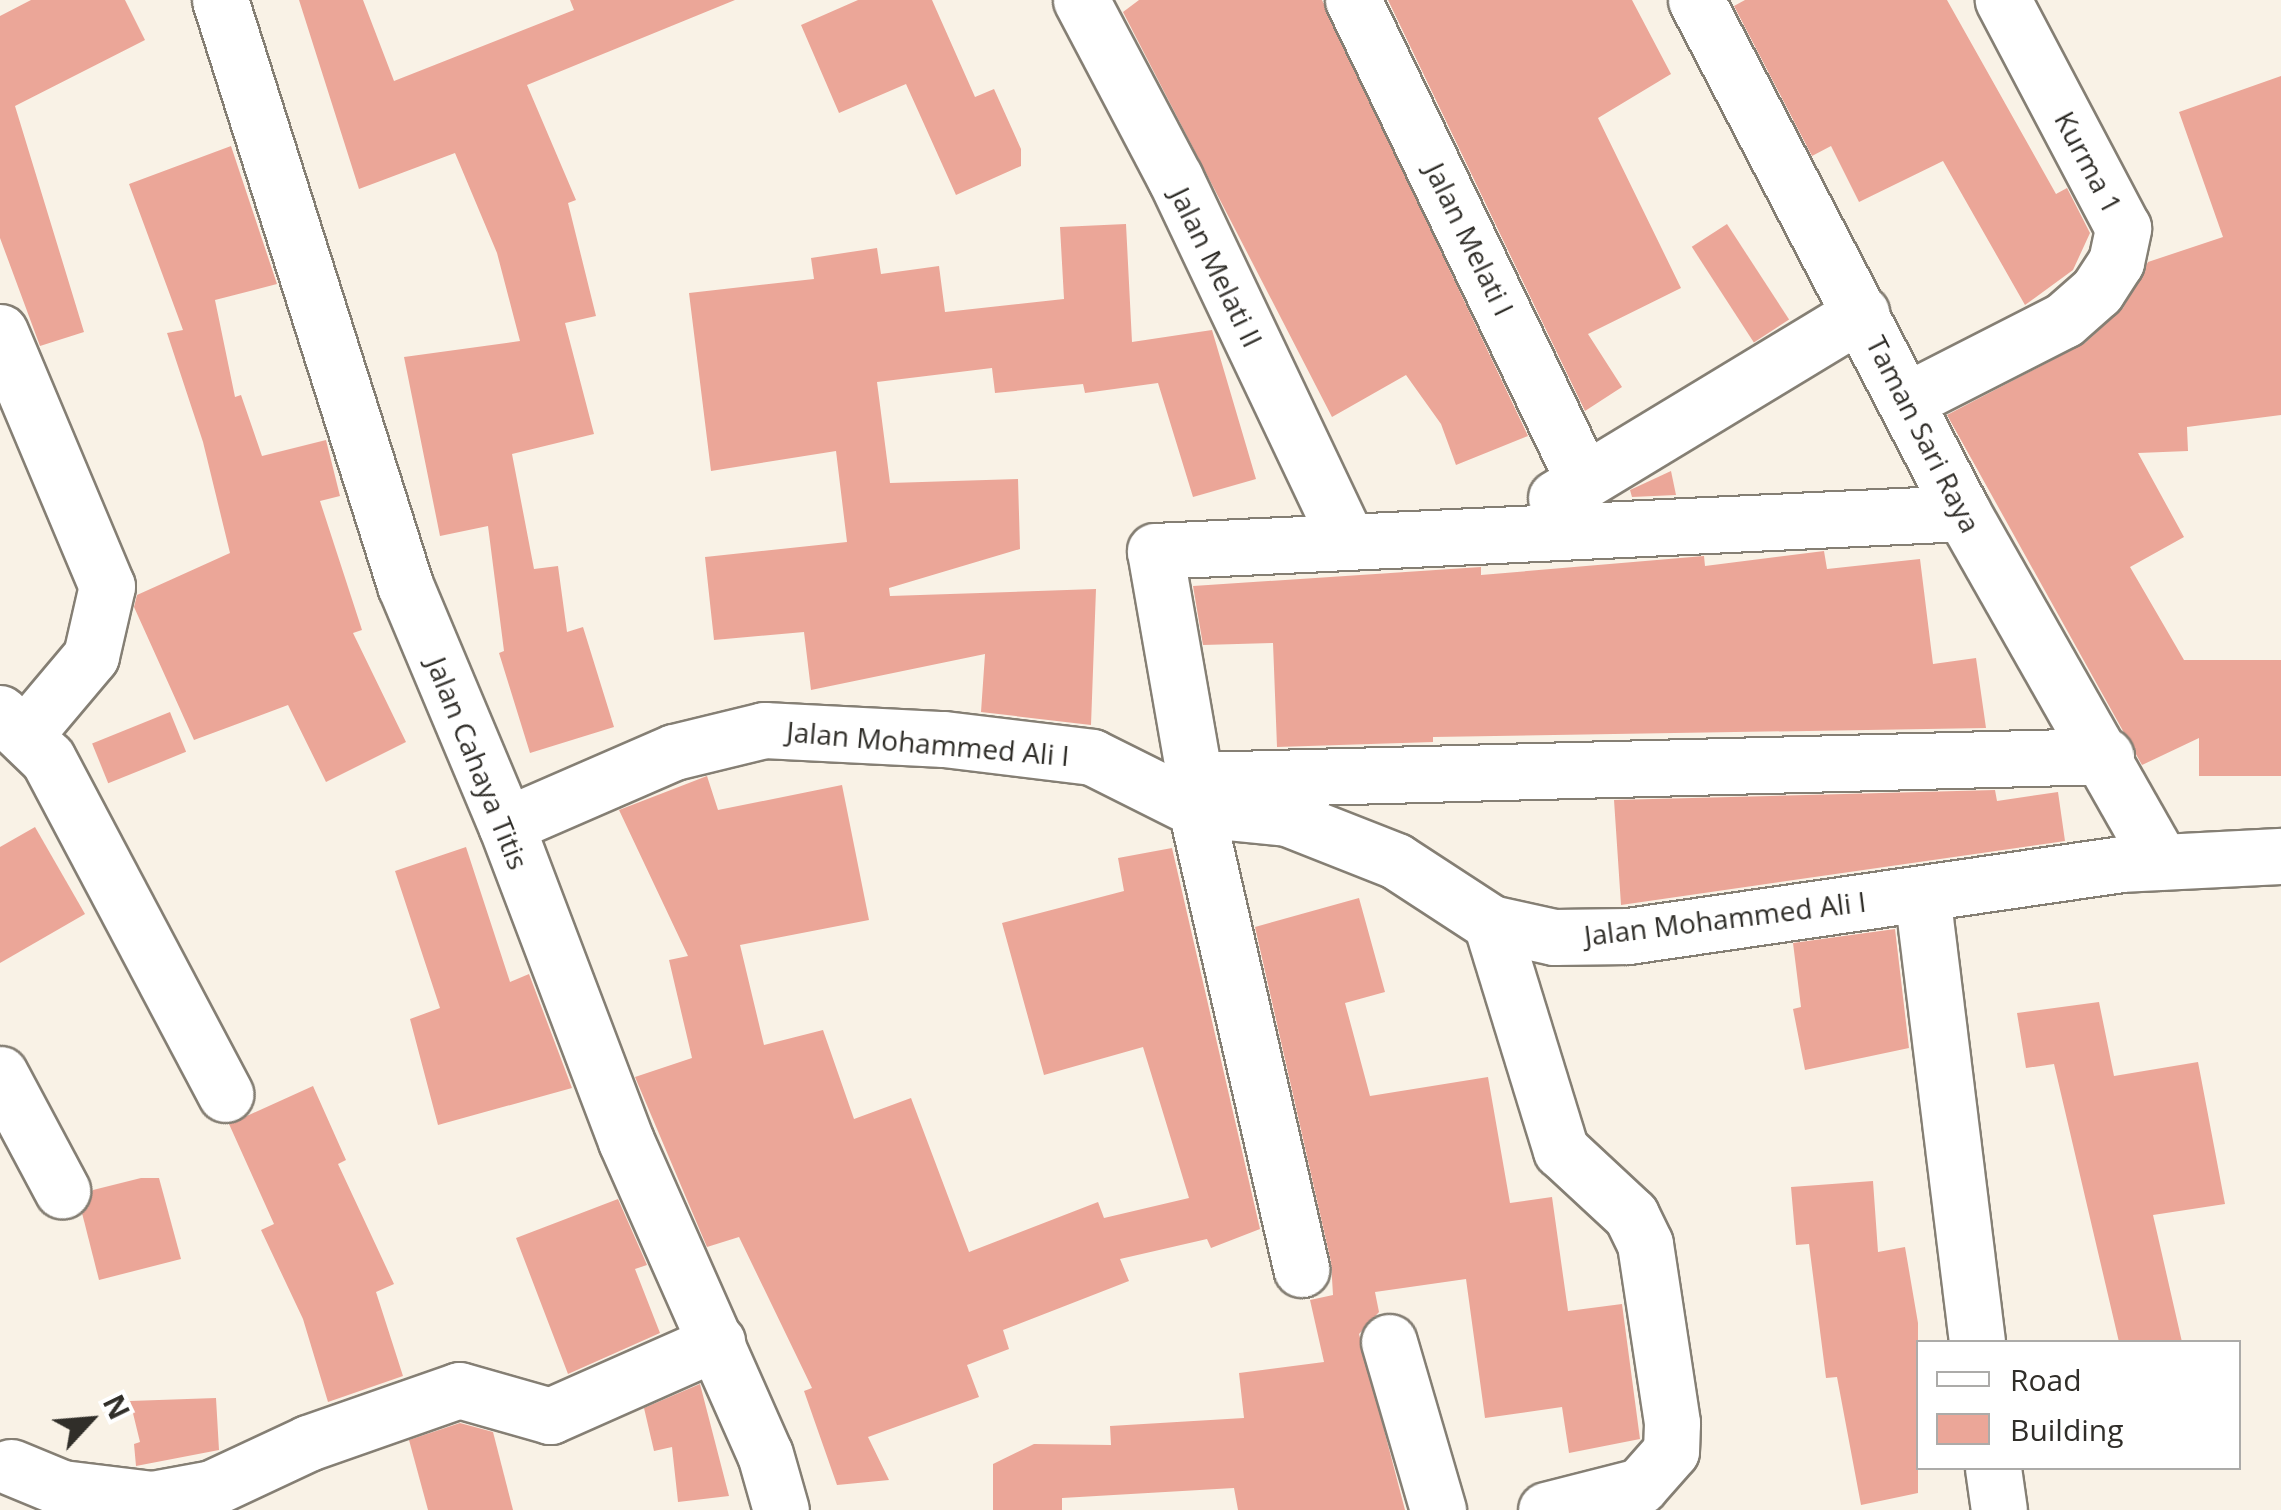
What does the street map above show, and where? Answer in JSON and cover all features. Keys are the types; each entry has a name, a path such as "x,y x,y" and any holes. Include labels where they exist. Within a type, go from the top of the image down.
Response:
{"street":[{"name":"Jalan Cahaya Titis","path":"220,0 405,585 506,826 626,1141 717,1342 781,1510"},
{"name":"Jalan Melati II","path":"1081,0 1175,178 1346,538"},
{"name":"Jalan Melati I","path":"1353,0 1583,479"},
{"name":"Taman Sari Raya","path":"1696,0 1908,400 1962,513 2106,756 2161,862"},
{"name":"Kurma 1","path":"1908,400 2064,320 2097,291 2116,262 2123,228 2003,0"},
{"path":"1494,538 1583,479 1861,313"},
{"path":"0,332 107,586 92,656 13,723 48,759 225,1094"},
{"path":"1301,1270 1180,792 1155,551 1346,538 1494,538 1962,513"},
{"name":"Jalan Mohammed Ali I","path":"506,826 674,752 764,730 944,739 1092,758 1180,792 1305,826 1396,861 1491,923 1554,937 1628,936 2161,862 2281,856"},
{"path":"1180,792 2106,756"},
{"path":"1922,894 1978,1340"},
{"path":"1491,923 1562,1150 1631,1214 1645,1244 1672,1423 1671,1451 1640,1486 1546,1510"},
{"path":"0,1074 62,1190"},
{"path":"11,1467 62,1488 152,1499 212,1488 426,1397 459,1390 550,1416 717,1342"},
{"path":"1389,1342 1438,1510"},
{"path":"1993,1470 1999,1510"}],"building":[{"path":"31,0 125,0 145,40 15,106 84,332 40,346 0,238 0,16"},
{"path":"299,0 363,0 394,81 574,10 570,0 735,0 527,85 576,200 568,203 596,316 565,323 594,434 512,454 534,569 558,566 567,632 583,627 614,727 530,753 499,653 504,651 488,526 440,536 404,357 520,341 497,253 455,153 359,189"},
{"path":"858,0 932,0 975,97 994,89 1021,149 1021,166 956,195 906,84 839,113 801,25"},
{"path":"1139,0 1322,0 1528,436 1456,465 1441,424 1406,375 1332,417 1123,12"},
{"path":"1388,0 1632,0 1671,74 1598,118 1681,288 1588,334 1622,387 1585,411"},
{"path":"1745,0 1947,0 2056,194 2067,188 2090,233 2073,270 2025,305 1943,161 1859,202 1831,146 1812,156 1734,6"},
{"path":"2281,76 2281,415 2187,427 2188,451 2138,453 2184,537 2130,567 2184,660 2281,660 2281,776 2199,776 2199,738 2142,765 1947,415 2085,343 2123,308 2148,262 2223,237 2179,112"},
{"path":"231,146 277,284 215,300 235,397 241,395 262,456 326,440 340,496 320,501 362,630 353,633 406,742 326,782 288,705 194,740 134,607 137,595 230,553 203,442 167,333 183,330 129,184"},
{"path":"1126,224 1132,342 1212,330 1256,479 1193,497 1158,383 1085,393 1083,384 995,393 992,368 877,382 890,483 1018,479 1020,549 889,588 890,596 1096,589 1091,725 981,712 985,654 811,690 804,632 714,640 705,557 847,542 836,451 711,471 689,293 814,279 811,258 877,248 881,274 939,266 945,312 1064,299 1060,227"},
{"path":"1727,224 1789,320 1754,342 1692,247"},
{"path":"1671,471 1676,495 1632,497 1630,490"},
{"path":"1824,551 1827,569 1920,559 1933,664 1976,658 1986,728 1433,737 1433,742 1277,747 1273,643 1203,645 1193,586 1481,567 1481,575 1704,556 1705,566"},
{"path":"170,712 186,752 108,783 92,743"},
{"path":"707,776 718,810 842,785 869,920 740,945 764,1045 823,1030 854,1119 911,1098 969,1252 1098,1202 1104,1218 1189,1198 1143,1047 1044,1075 1002,923 1124,891 1118,858 1172,848 1260,1229 1211,1248 1207,1239 1120,1259 1129,1281 1003,1330 1009,1349 967,1365 979,1397 868,1437 889,1480 837,1485 804,1391 812,1388 739,1237 707,1247 635,1077 692,1058 669,960 688,956 619,810"},
{"path":"1995,790 1997,801 2058,792 2065,841 1621,905 1614,800"},
{"path":"35,827 85,914 0,963 0,847"},
{"path":"466,847 510,982 529,974 572,1088 438,1125 410,1019 440,1008 395,871"},
{"path":"1359,898 1385,992 1345,1003 1370,1096 1488,1077 1510,1203 1552,1197 1568,1311 1622,1304 1640,1439 1569,1453 1562,1407 1485,1418 1466,1279 1375,1292 1379,1312 1359,1334 1405,1510 1238,1510 1234,1488 1062,1498 1062,1510 993,1510 993,1464 1034,1444 1111,1445 1110,1426 1244,1418 1239,1373 1324,1362 1310,1300 1333,1295 1331,1262 1255,927"},
{"path":"1895,929 1909,1048 1805,1070 1793,1009 1801,1007 1793,943"},
{"path":"2099,1002 2114,1076 2198,1062 2225,1204 2153,1215 2182,1340 2119,1340 2054,1064 2026,1068 2017,1013"},
{"path":"313,1086 346,1160 338,1164 394,1284 376,1292 403,1376 328,1402 303,1319 261,1230 274,1224 229,1124"},
{"path":"141,1178 159,1178 181,1259 99,1280 82,1213 93,1190"},
{"path":"1873,1181 1878,1252 1905,1247 1918,1323 1918,1493 1861,1505 1837,1377 1826,1378 1809,1244 1796,1245 1791,1187"},
{"path":"618,1199 647,1265 635,1269 660,1333 568,1374 516,1238"},
{"path":"700,1384 729,1496 678,1502 672,1447 654,1451 644,1408"},
{"path":"216,1398 219,1450 136,1466 134,1444 140,1442 130,1401"},
{"path":"460,1423 493,1432 513,1510 428,1510 409,1440"}]}
